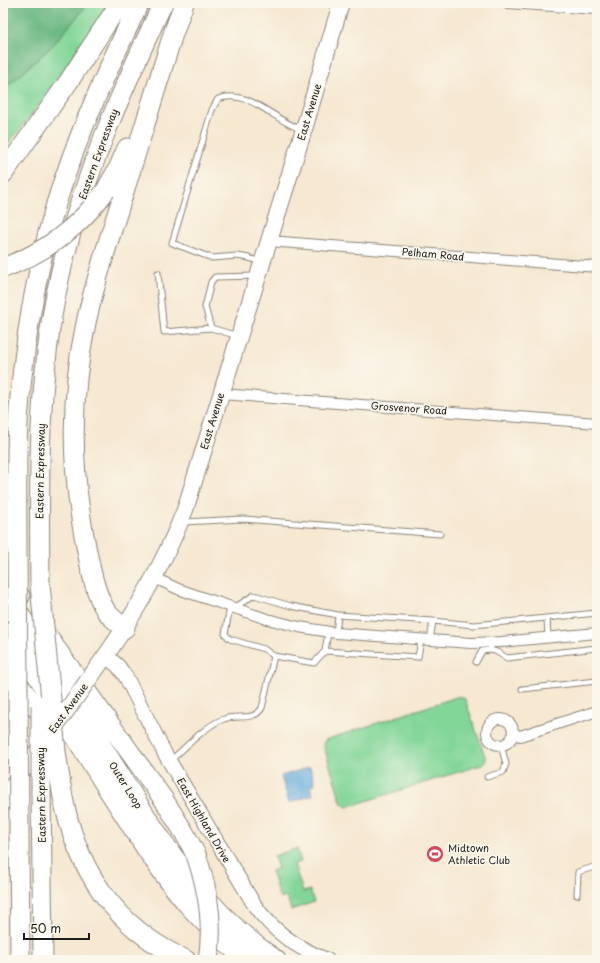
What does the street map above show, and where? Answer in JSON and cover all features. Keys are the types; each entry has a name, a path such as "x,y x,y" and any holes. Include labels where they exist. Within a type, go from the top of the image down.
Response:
{"highway":[{"path":"3,174 69,81 120,3"},
{"path":"20,960 17,452 28,327 39,272 56,204 77,144 101,84 139,3"},
{"name":"Eastern Expressway","path":"43,960 39,475 42,407 48,343 59,280 75,219 99,148 125,84 163,3"},
{"path":"3,268 34,254 59,239 82,219 106,190 128,148 184,3"},
{"path":"125,628 109,615 102,602 93,575 84,538 75,454 77,389 84,335 96,283 173,34"},
{"path":"3,164 39,122"},
{"path":"3,459 13,511 17,543"},
{"path":"3,572 164,800 185,834 196,855 205,882 209,904 211,933 208,960"},
{"path":"40,584 56,752 67,816 79,850 89,872 105,897 120,914 142,934 165,950 185,960"},
{"name":"Outer Loop","path":"3,587 152,826 178,865 198,890 219,912 249,939 276,960"},
{"name":"Outer Loop","path":"3,620 151,856 190,907 217,935 247,960"},
{"path":"3,664 151,856"},
{"path":"14,960 20,896"}],"main road":[{"name":"East Avenue","path":"3,802 16,780 125,628 154,578 180,522 193,485 304,130 341,3"}],"street":[{"path":"508,3 597,9"},
{"name":"Pelham Road","path":"269,241 597,267"},
{"name":"Grosvenor Road","path":"221,394 597,422"},
{"path":"154,578 178,589 283,624 332,633 471,643 491,646 548,637 597,632"},
{"name":"East Highland Drive","path":"106,656 118,666 126,677 170,762 249,898 261,915 290,941 327,960"},
{"path":"513,733 520,736 597,711"},
{"path":"496,719 505,719 511,725 513,733 510,740 501,745 493,742 488,736 488,728 496,719"}],"lane":[{"path":"260,269 249,258 237,256 212,258 172,243 212,110 218,99 226,96 239,97 253,102 292,126 304,130"},
{"path":"211,328 205,307 211,282 215,277 260,269"},
{"path":"158,273 164,332 211,328 239,336"},
{"path":"180,522 243,519 440,534"},
{"path":"338,615 325,651 314,663 274,656 264,649 230,639 225,634 232,607 254,595 291,606 338,615 474,625 597,613"},
{"path":"547,618 548,637"},
{"path":"325,651 418,656 432,621"},
{"path":"476,662 482,651 491,646 507,658 597,648"},
{"path":"170,762 215,722 226,718 252,716 258,714 262,708 274,656"},
{"path":"522,689 597,681"},
{"path":"487,777 503,772 506,764 501,745"},
{"path":"577,895 578,872 597,866"}],"green space":[{"path":"3,3 89,3 51,47 3,90"},
{"path":"89,3 109,3 58,78 3,150 3,90 51,47"},
{"path":"460,696 465,699 486,759 484,764 347,807 342,804 323,744 325,740"},
{"path":"297,848 301,862 294,864 303,892 310,890 314,902 291,910 287,897 280,899 271,871 278,869 274,856"}],"water":[{"path":"310,767 315,784 310,786 313,795 289,803 281,776"}],"place":[{"name":"Midtown Athletic Club","path":"435,854"}]}
